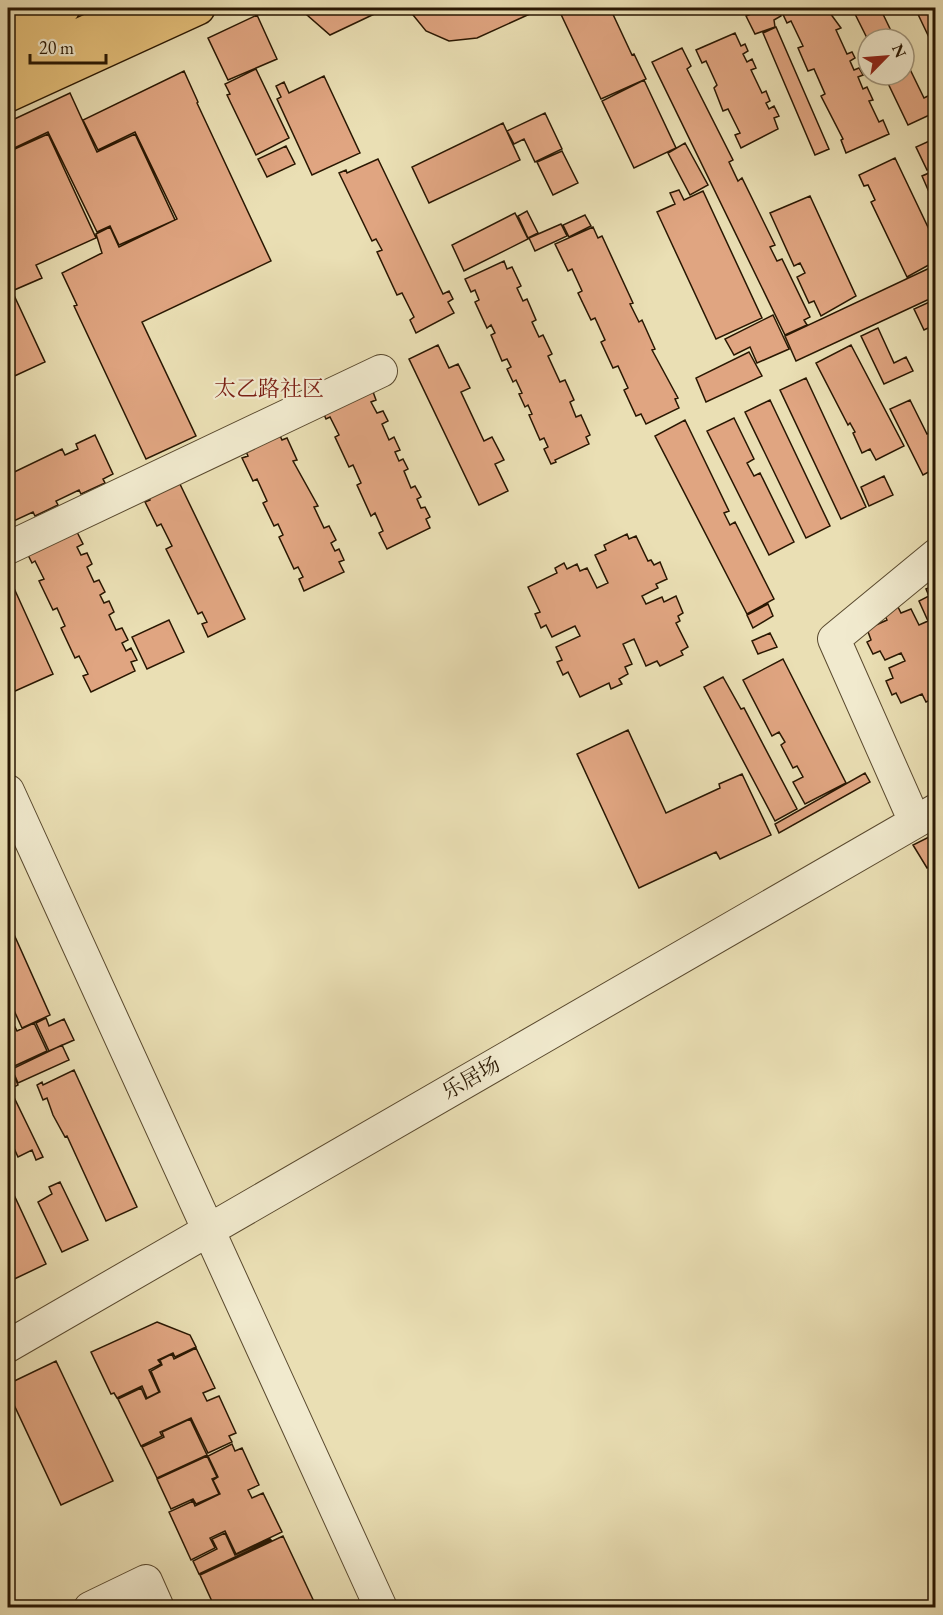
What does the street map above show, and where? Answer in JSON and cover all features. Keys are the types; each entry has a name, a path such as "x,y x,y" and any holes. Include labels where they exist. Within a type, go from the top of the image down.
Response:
{"main road":[{"path":"8,33 63,8"},
{"path":"8,68 139,8"},
{"path":"8,95 198,8"}],"street":[{"path":"8,548 381,371"},
{"path":"925,816 834,639 936,555"},
{"path":"8,791 381,1608"},
{"name":"乐居场","path":"8,1346 925,816"},
{"path":"90,1608 146,1581 158,1608"}],"building":[{"path":"299,8 387,8 330,35"},
{"path":"403,8 543,8 477,38 449,41 426,31 409,10 405,12"},
{"path":"558,8 610,8 646,79 601,99"},
{"path":"766,8 778,8 781,16 774,20 775,27 755,34 746,16"},
{"path":"780,8 832,8 834,11 830,13 841,28 836,30 847,54 852,52 855,58 850,61 854,70 856,69 856,87 863,89 867,87 873,100 869,101 879,122 883,120 889,134 846,153 841,140 843,139 821,96 825,94 814,69 808,71 798,48 803,46 791,21 787,23"},
{"path":"852,8 880,8 889,27 862,27"},
{"path":"915,8 936,8 936,52"},
{"path":"257,15 277,59 228,80 208,38"},
{"path":"776,27 829,149 815,155 763,33"},
{"path":"735,33 741,46 745,44 748,51 743,54 747,62 752,59 756,68 751,70 762,93 766,91 770,101 766,103 769,109 774,106 779,116 774,118 778,129 741,148 735,135 740,133 728,109 723,111 714,88 717,85 706,61 702,63 696,50"},
{"path":"682,48 691,66 687,69 733,160 729,162 738,181 742,178 775,245 770,247 777,261 782,259 810,317 804,320 807,325 785,335 652,62"},
{"path":"256,69 289,138 256,155 227,95 230,94 225,84"},
{"path":"184,71 271,261 142,322 196,436 146,459 74,306 77,305 62,273 102,253 96,234 110,227 119,247 177,219 135,132 98,150 83,120"},
{"path":"324,76 360,153 312,175 277,99 281,97 276,86 284,82 289,93"},
{"path":"644,80 676,148 634,168 602,101"},
{"path":"916,82 924,98 936,92 936,112 908,125 890,87 916,87"},
{"path":"70,93 97,152 135,134 175,220 119,245 110,226 97,232 48,132 8,151 8,122"},
{"path":"545,113 562,149 535,162 524,139 514,144 507,131"},
{"path":"503,123 520,160 429,203 412,167"},
{"path":"48,134 96,238 36,265 42,278 12,291 45,362 8,379 8,219 12,217 8,208 8,152"},
{"path":"936,138 936,166 927,170 916,147"},
{"path":"685,143 708,185 690,195 668,153"},
{"path":"286,146 295,164 267,177 258,159"},
{"path":"562,151 578,183 553,195 537,162"},
{"path":"895,158 936,244 936,261 907,277 871,202 875,200 868,185 864,186 859,175"},
{"path":"378,159 443,294 449,291 453,299 448,302 454,313 416,333 410,320 414,317 402,293 397,295 377,252 382,250 376,239 372,241 339,173 346,170 347,173"},
{"path":"936,170 936,208 922,176"},
{"path":"679,190 684,200 703,191 762,318 716,339 657,212 675,204 670,193"},
{"path":"810,196 856,296 821,316 814,301 809,303 797,277 805,273 800,263 794,266 770,213"},
{"path":"527,211 538,233 528,238 518,216"},
{"path":"515,213 528,239 464,271 452,245"},
{"path":"585,215 591,226 569,237 563,225"},
{"path":"561,224 567,236 535,251 529,238"},
{"path":"593,227 598,238 602,236 633,303 630,304 639,322 642,320 655,349 652,350 678,398 675,399 679,408 646,424 641,414 636,416 624,390 628,388 618,366 613,368 601,342 605,340 595,318 591,320 578,293 582,291 572,269 568,271 555,244"},
{"path":"504,261 507,269 512,267 521,286 517,288 523,301 527,299 536,320 532,322 539,337 543,335 552,354 548,356 560,382 565,380 574,400 570,402 576,417 581,415 590,435 586,437 589,444 551,464 544,449 548,447 544,438 540,440 529,415 532,414 528,405 525,407 516,380 513,382 507,369 511,367 507,359 502,361 491,335 495,333 491,325 487,328 475,302 479,300 475,290 471,292 465,279"},
{"path":"936,265 936,296 796,361 785,336"},
{"path":"936,299 936,344 928,328 924,330 914,309"},
{"path":"773,315 789,349 757,363 750,347 734,355 725,339"},
{"path":"878,328 894,363 906,357 913,371 884,384 861,336"},
{"path":"438,345 449,368 458,364 470,388 461,392 484,441 492,437 504,460 495,464 508,491 479,505 409,359"},
{"path":"851,345 904,446 876,460 870,449 862,453 853,433 855,432 850,423 848,425 816,363"},
{"path":"749,352 762,376 706,402 696,378"},
{"path":"806,378 866,507 841,519 780,390"},
{"path":"372,389 376,400 371,402 377,413 383,411 388,421 382,424 389,440 394,437 400,450 395,452 399,461 403,459 408,469 404,471 411,488 415,486 421,497 417,499 421,508 425,507 430,517 426,519 430,528 387,549 379,533 383,531 375,513 371,516 357,485 361,483 353,465 349,467 335,437 339,435 330,417 326,419 320,405"},
{"path":"770,400 830,526 806,538 745,412"},
{"path":"910,400 927,434 935,430 932,424 936,422 936,468 923,475 890,409"},
{"path":"734,418 754,459 747,463 754,476 760,473 794,542 769,555 707,431"},
{"path":"685,420 729,511 724,513 730,525 735,522 774,599 747,614 655,436"},
{"path":"277,429 282,440 287,438 297,460 293,461 318,506 314,507 324,528 329,526 336,540 331,543 335,551 339,549 344,560 339,562 344,572 304,591 299,579 303,577 298,567 294,569 279,537 283,535 278,524 274,526 263,503 267,501 257,479 253,481 242,458 248,456 243,445"},
{"path":"95,435 113,474 103,479 105,483 81,494 79,490 56,501 58,505 35,516 33,512 9,523 11,527 8,529 8,475 62,449 65,455 78,449 76,444"},
{"path":"884,476 893,495 869,506 861,487"},
{"path":"178,480 245,619 208,637 202,624 207,622 202,612 198,614 166,549 172,546 161,524 157,526 145,502 150,500 148,494"},
{"path":"77,532 83,544 77,547 81,555 87,553 92,564 87,567 94,582 99,580 105,592 100,595 104,603 109,601 114,612 109,615 116,630 122,628 128,640 122,643 126,651 131,648 137,660 131,662 135,671 91,692 83,676 88,674 79,656 75,658 61,628 65,626 57,608 53,610 39,581 44,579 35,561 32,563 24,547"},
{"path":"627,534 629,539 636,536 648,561 651,560 654,565 660,562 667,579 656,584 658,588 642,596 646,604 662,597 664,602 676,596 683,613 678,616 680,621 676,623 688,647 681,651 683,655 660,666 657,661 646,666 634,639 623,644 632,664 625,667 628,674 619,679 622,684 611,689 609,683 580,697 568,672 563,675 557,662 562,660 556,647 580,636 575,626 552,637 546,625 541,628 535,614 540,612 528,587 557,573 555,568 564,563 567,569 577,564 580,571 587,568 597,588 608,583 595,555 606,550 604,545"},
{"path":"8,575 53,674 13,692 8,679"},
{"path":"936,585 936,697 926,702 922,694 901,703 896,693 892,695 886,681 893,678 889,668 905,661 901,653 885,660 880,651 873,654 867,642 871,640 867,629 887,620 883,611 897,605 901,613 911,609 919,625 928,621 919,601 929,596 926,589"},
{"path":"768,604 773,616 753,628 747,615"},
{"path":"169,620 184,652 147,669 132,637"},
{"path":"770,633 777,647 758,654 752,641"},
{"path":"783,659 846,783 805,804 793,782 803,777 797,766 793,768 781,745 785,742 779,732 772,736 743,680"},
{"path":"723,677 741,709 744,708 797,809 775,821 704,687"},
{"path":"628,730 666,813 720,788 719,784 742,774 771,835 720,859 716,852 639,888 577,754"},
{"path":"865,773 870,782 779,833 775,824"},
{"path":"931,836 936,844 936,863 927,868 913,845"},
{"path":"8,921 50,1015 22,1028 12,1006 8,1008"},
{"path":"46,1018 49,1026 64,1019 74,1040 49,1051 36,1023"},
{"path":"34,1023 47,1051 8,1069 8,1030 15,1027 17,1031"},
{"path":"62,1045 69,1060 18,1083 12,1069"},
{"path":"74,1070 137,1207 106,1221 67,1136 65,1137 53,1115 47,1098 43,1100 37,1085 42,1082 43,1085"},
{"path":"15,1078 18,1085 10,1089 43,1157 36,1160 32,1150 18,1157 8,1135 8,1082"},
{"path":"8,1182 46,1264 8,1282"},
{"path":"60,1182 88,1240 62,1252 38,1202 52,1194 49,1187"},
{"path":"157,1322 190,1335 196,1347 175,1357 173,1353 158,1360 161,1364 149,1370 159,1392 147,1398 142,1386 117,1398 114,1393 111,1394 91,1352"},
{"path":"196,1348 215,1388 203,1393 207,1401 219,1396 236,1433 229,1436 232,1442 208,1453 191,1418 160,1432 162,1436 141,1446 118,1399 141,1388 146,1399 160,1392 151,1371 162,1365 160,1360 172,1354 174,1359"},
{"path":"56,1361 113,1481 61,1505 8,1392 8,1384"},
{"path":"190,1419 207,1455 157,1478 142,1447 164,1437 162,1432"},
{"path":"232,1444 235,1451 242,1448 259,1485 248,1490 252,1498 263,1493 282,1532 236,1554 225,1531 210,1538 215,1548 191,1560 169,1512 193,1501 195,1506 220,1494 213,1480 218,1477 208,1456"},
{"path":"207,1456 217,1477 212,1479 219,1494 196,1504 193,1499 171,1509 157,1479"},
{"path":"225,1533 235,1555 271,1540 199,1574 193,1561 217,1549 212,1539"},
{"path":"283,1536 317,1608 215,1608 200,1575"}],"district":[{"name":"太乙路社区","path":"269,388"}]}
